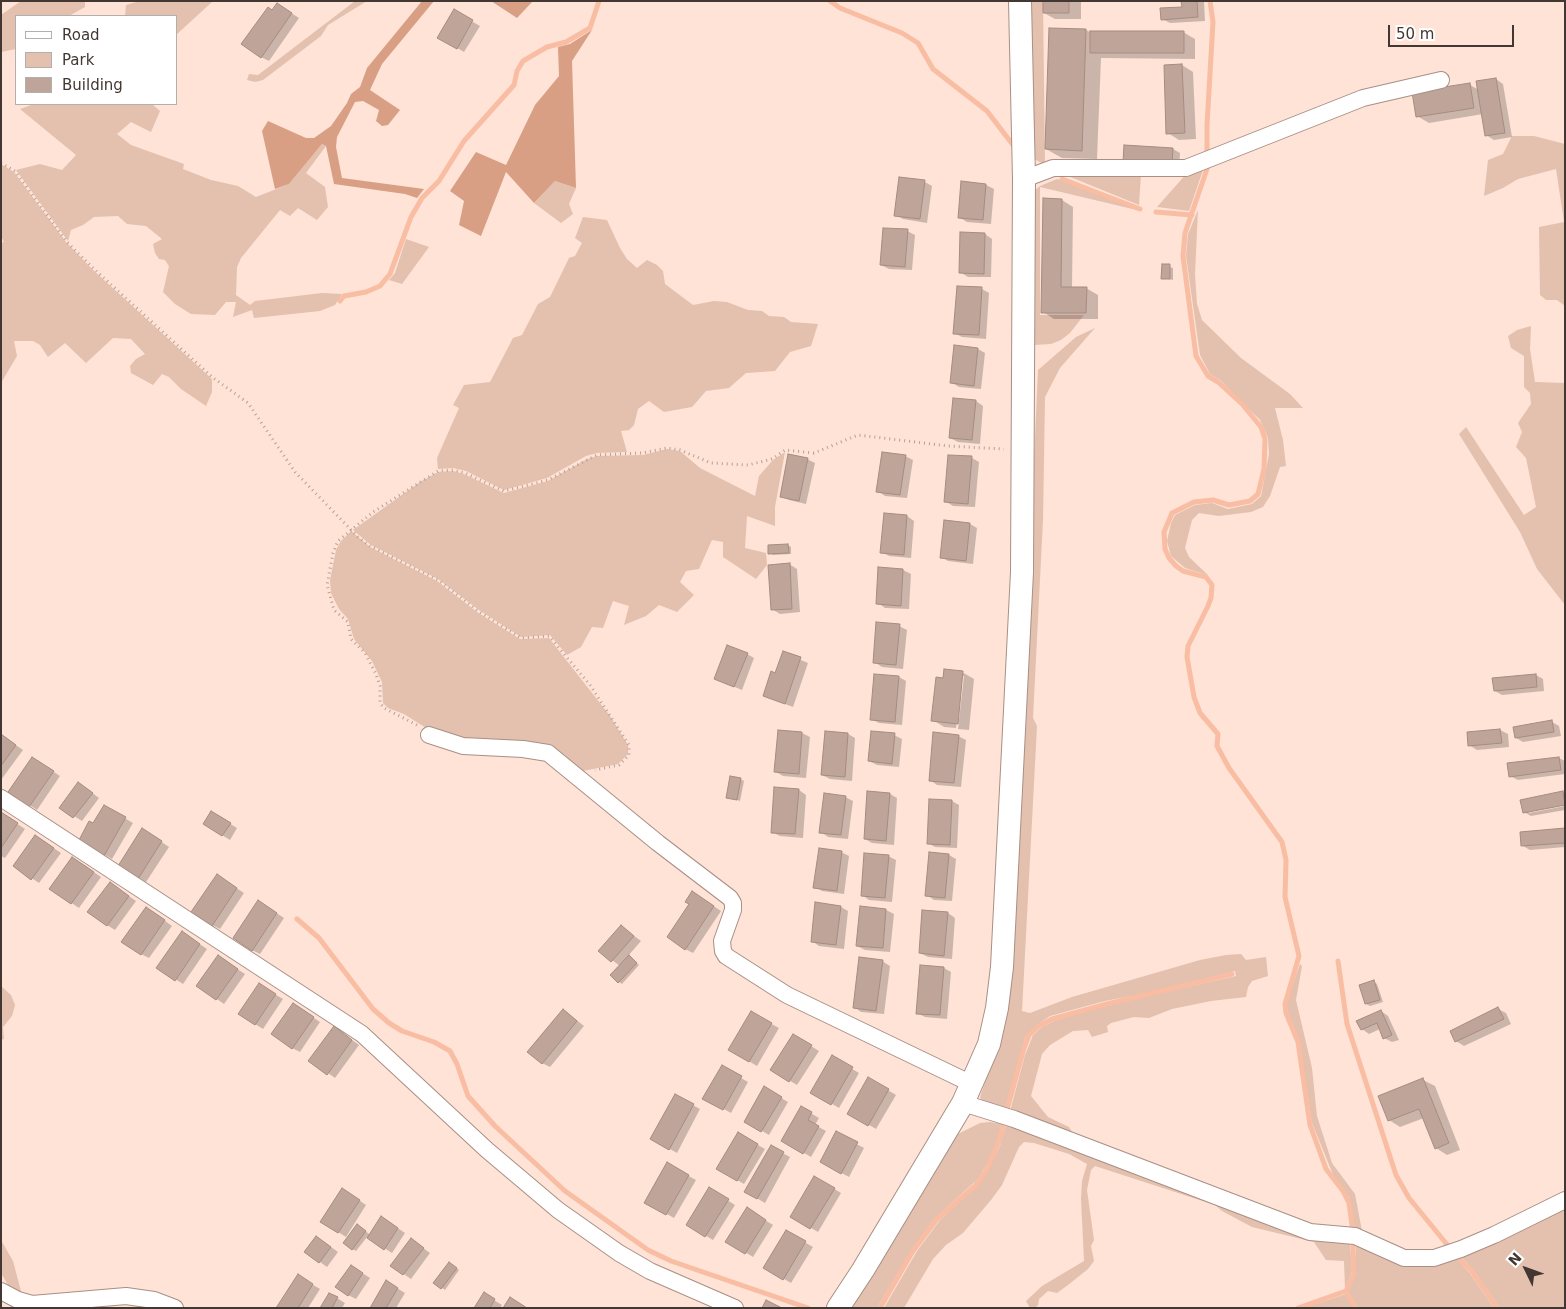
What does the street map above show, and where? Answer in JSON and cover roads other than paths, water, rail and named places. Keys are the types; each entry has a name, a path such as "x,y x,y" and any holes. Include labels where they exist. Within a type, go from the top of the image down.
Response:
{"main road":[{"path":"838,1308 863,1270 968,1093 994,1027 1002,967 1022,572 1024,179 1020,1"}],"street":[{"path":"1024,179 1053,168 1186,168 1363,98 1441,80"},
{"path":"429,735 463,746 522,748 548,753 658,843 730,898 734,903 733,910 722,941 723,951 726,956 787,995 1014,1120 1310,1232 1355,1236 1404,1258 1434,1258 1462,1248 1494,1236 1565,1200"},
{"path":"1,798 362,1034 494,1156 558,1210 619,1253 650,1271 735,1308"},
{"path":"1,1291 18,1300 32,1304 126,1296 154,1300 175,1308"}],"waterway":[{"path":"340,301 344,296 366,292 380,286 390,274 411,217 422,198 439,181 464,141 514,85 517,71 523,61 547,47 566,42 590,28 599,1"},
{"path":"830,1 840,8 902,33 918,43 933,69 987,111 1013,145"},
{"path":"1207,151 1213,22 1210,1"},
{"path":"1208,166 1185,233 1183,256 1196,356 1208,376 1218,382 1242,404 1261,427 1265,439 1264,469 1258,494 1250,501 1229,505 1213,500 1194,502 1172,513 1164,532 1165,549 1169,558 1176,566 1183,571 1206,577 1212,585 1208,606 1188,646 1187,657 1194,697 1200,713 1218,734 1217,746 1229,768 1282,842 1286,860 1285,897 1299,956 1285,1004 1286,1013 1298,1042 1310,1125 1326,1169 1343,1191 1349,1203 1353,1232"},
{"path":"1062,179 1140,209"},
{"path":"1156,212 1192,215"},
{"path":"297,919 319,938 373,1009 389,1023 402,1031 434,1042 450,1051 457,1064 468,1096 495,1126 565,1191 648,1250 671,1261 808,1308"},
{"path":"1338,961 1347,1024 1396,1175 1409,1198 1449,1247"},
{"path":"1006,1113 1024,1048 1029,1035 1039,1026 1052,1019 1107,1004 1232,974"},
{"path":"880,1308 913,1251 937,1219 975,1186 986,1171 1000,1139 1004,1121"},
{"path":"1353,1245 1354,1274 1346,1291 1355,1308"},
{"path":"1455,1255 1471,1270 1497,1308"},
{"path":"1298,1308 1346,1291"}]}
